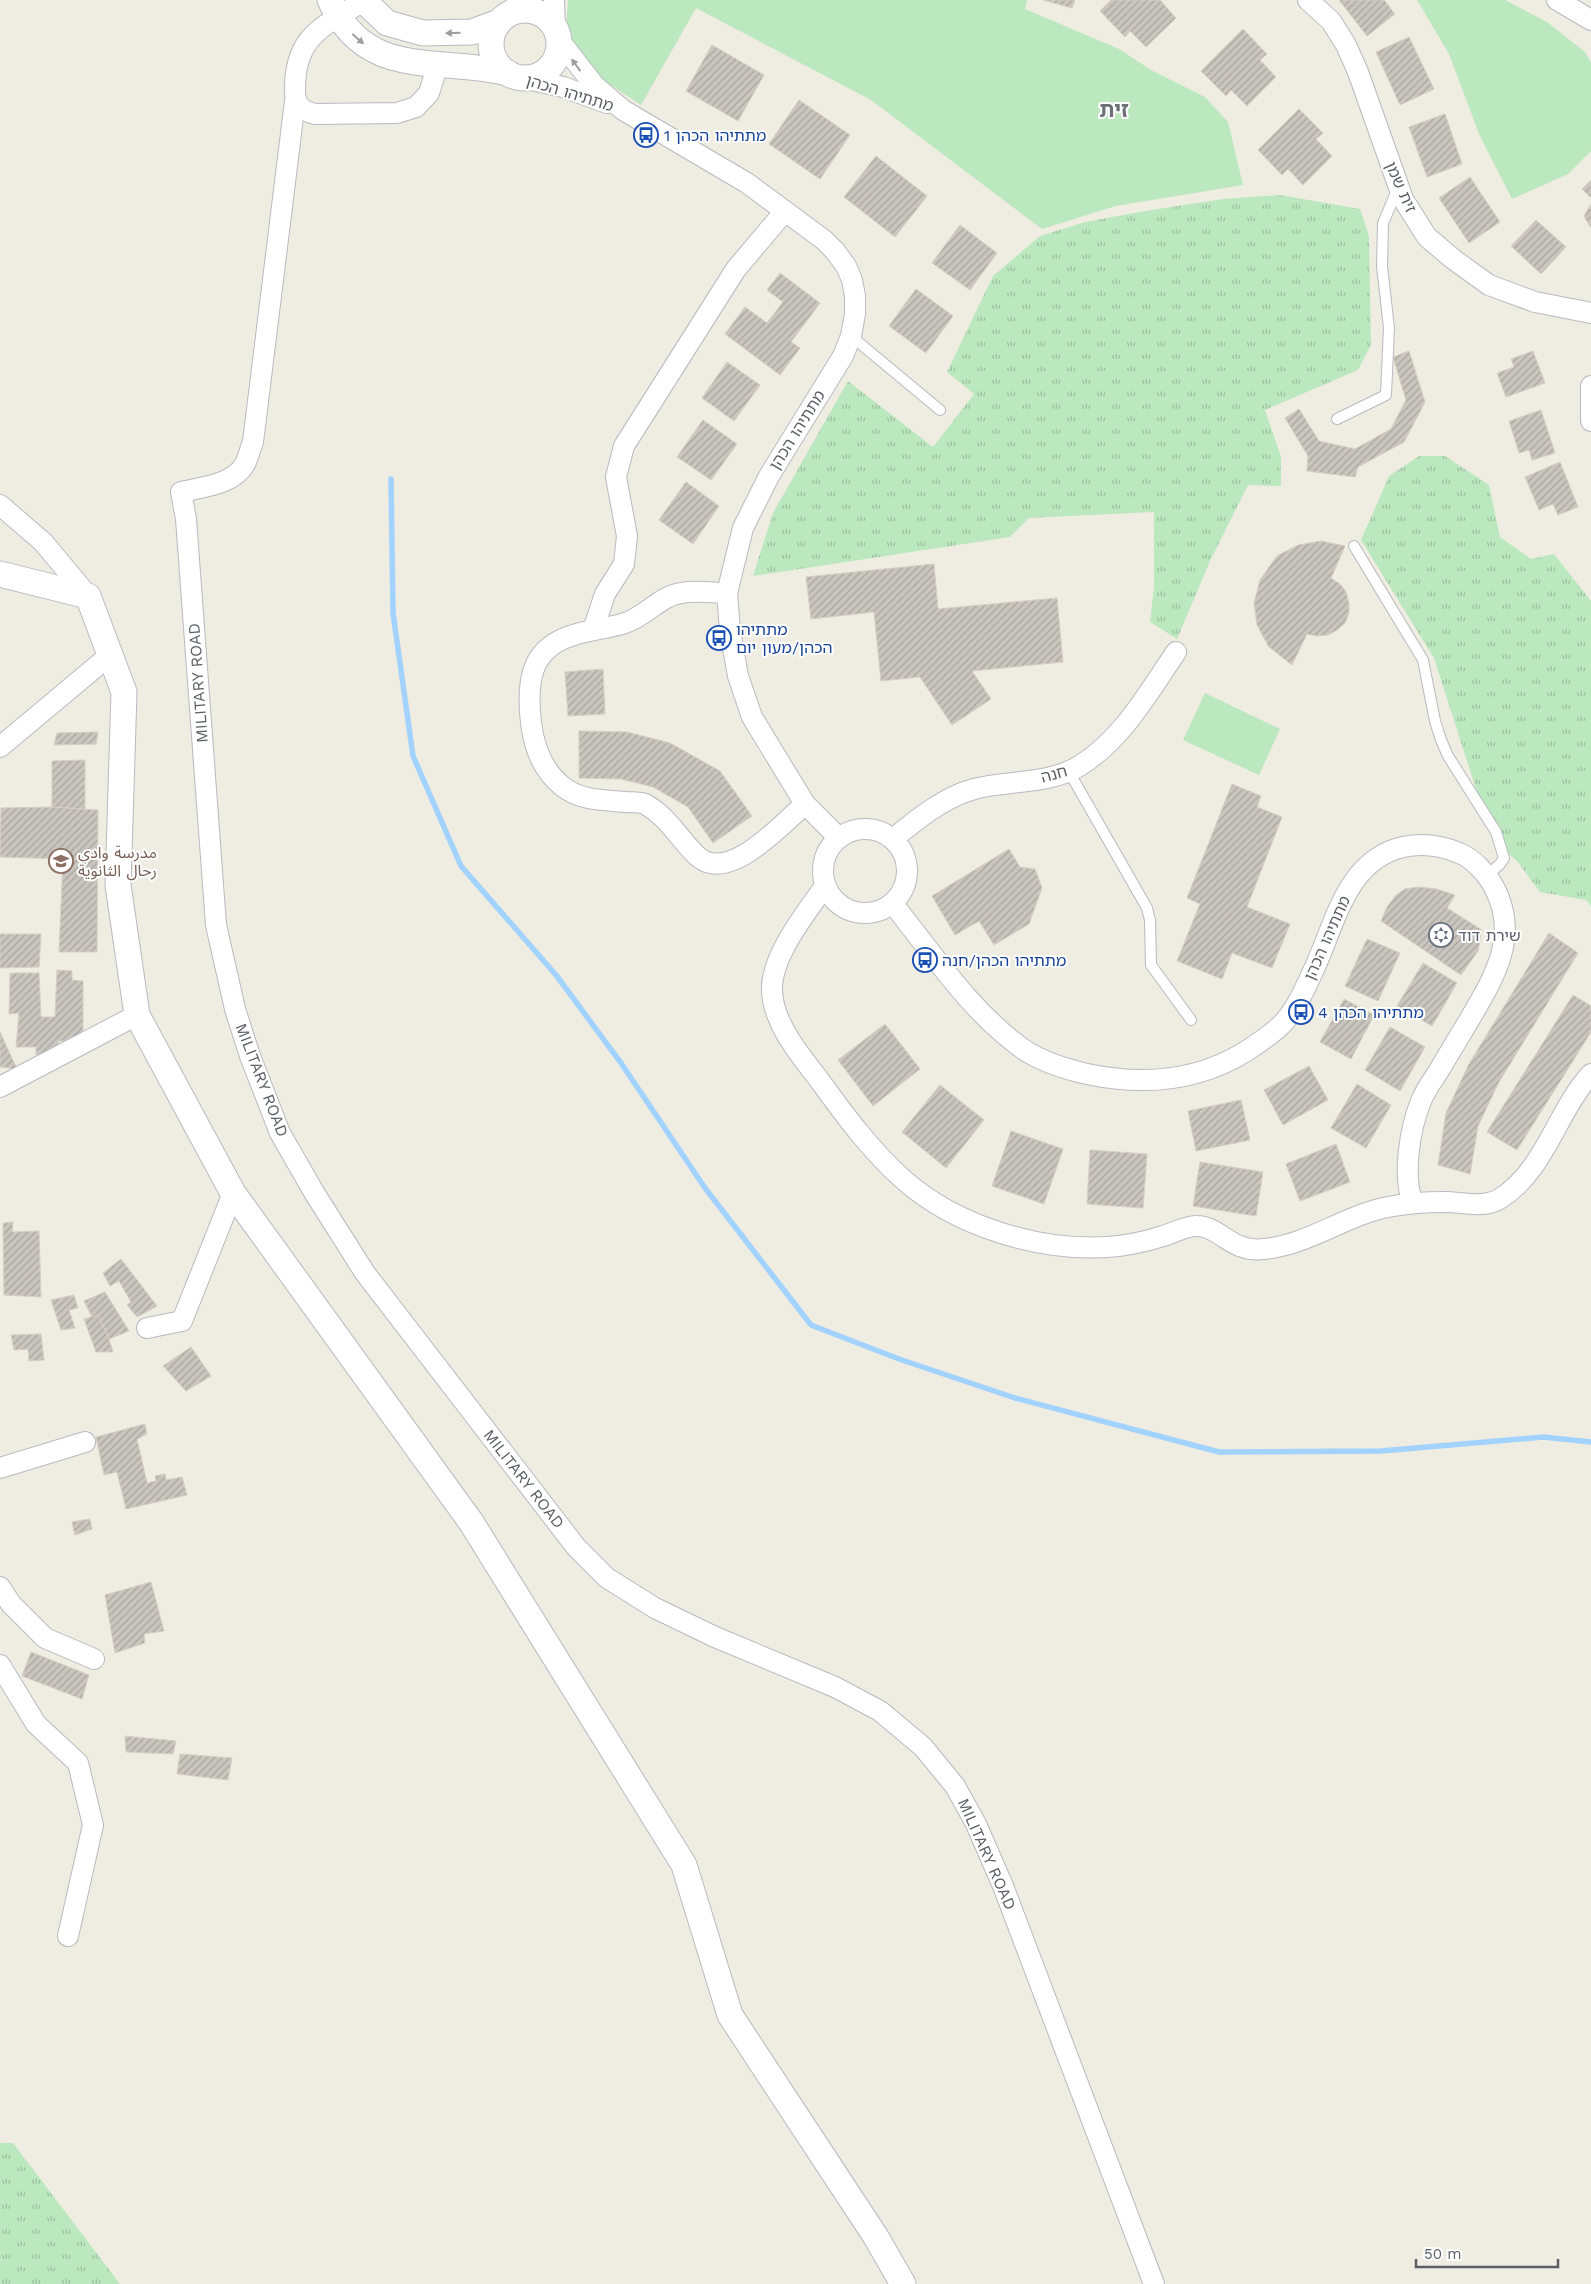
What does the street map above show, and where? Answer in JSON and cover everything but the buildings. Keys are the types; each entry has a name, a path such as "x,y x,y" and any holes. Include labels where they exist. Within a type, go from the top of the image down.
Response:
{"street":[{"path":"438,64 429,92 416,107 397,114 315,114 304,112 295,101 295,72 300,51 320,29 333,9 363,0 387,23 423,33 472,32 509,12 526,10 535,11 550,21 557,34"},
{"path":"333,9 372,51 419,64 483,67 513,75 533,76 547,69 554,61 557,34 554,0"},
{"name":"זית שמן","path":"1308,0 1331,22 1346,44 1358,72 1403,199 1427,236 1453,259 1489,285 1535,302 1591,313"},
{"path":"1557,0 1591,20"},
{"path":"509,12 491,39 492,49 500,67 513,75"},
{"name":"מתתיהו הכהן","path":"557,34 594,85 623,110"},
{"name":"מתתיהו הכהן","path":"513,75 563,87 623,110 747,183 824,240 846,266 852,280 856,314 851,336 843,356 768,476 743,528 728,593 730,631 738,676 752,717 805,804 838,837"},
{"name":"MILITARY ROAD","path":"295,101 253,442 244,466 234,476 220,483 181,492 186,519 216,924 235,1008 250,1056 280,1133 365,1273 576,1547 607,1578 655,1608 715,1637 835,1687 880,1710 923,1748 955,1786 976,1824 1004,1886 1154,2284"},
{"path":"593,630 605,594 624,564 627,536 616,477 624,446 736,269 786,211"},
{"path":"1591,386 1591,422"},
{"path":"0,505 43,542 88,596 124,692 118,885 137,1015 233,1192 471,1522 684,1865 730,2015 876,2237 904,2284"},
{"path":"0,574 88,596"},
{"path":"728,593 681,592 626,623 557,640 544,649 536,662 532,677 530,708 533,735 539,757 550,774 563,787 583,798 643,803 659,813 696,855 706,863 722,864 754,849 805,804"},
{"name":"חנה","path":"893,839 930,811 973,789 1057,775 1080,766 1102,749 1121,729 1176,652"},
{"path":"0,747 110,655"},
{"path":"865,828 880,832 893,839 905,856 908,877 902,892 893,904 877,912 862,914 842,907 831,897 825,886 822,868 829,849 838,837 850,831 865,828"},
{"name":"מתתיהו הכהן","path":"893,904 976,1008 1000,1031 1026,1051 1051,1064 1079,1072 1115,1080 1150,1081 1183,1078 1212,1070 1264,1040 1284,1022 1301,997 1348,890 1362,871 1376,857 1392,850 1412,845 1446,847 1466,856 1486,877 1502,903 1505,924 1504,945 1498,969 1421,1099 1414,1123 1408,1172 1408,1191 1413,1203"},
{"path":"825,886 784,948 774,972 772,990 775,1006 784,1028 848,1120 907,1183 936,1202 966,1218 1002,1233 1069,1248 1132,1246 1195,1226 1210,1230 1244,1250 1264,1249 1288,1244 1384,1208 1413,1203 1448,1202 1479,1205 1498,1200 1514,1188 1532,1167 1573,1097 1591,1074"},
{"path":"0,1087 137,1015"},
{"path":"147,1328 182,1321 233,1192"},
{"path":"0,1468 85,1442"},
{"path":"0,1587 11,1604 45,1638 94,1659"},
{"path":"0,1665 36,1724 78,1763 93,1825 68,1936"}],"lane":[{"path":"1337,418 1386,395 1389,328 1382,266 1383,223 1398,186"},
{"path":"851,336 940,410"},
{"path":"1354,546 1423,660 1434,721 1440,740 1496,832 1504,858 1486,877"},
{"path":"1068,770 1147,908 1150,920 1151,965 1191,1020"}],"green space":[{"path":"568,0 1027,0 1025,9 1119,49 1151,70 1205,97 1228,122 1243,185 1116,206 1042,229 871,100 696,8 641,105 595,73 576,53 570,41 567,28"},
{"path":"1417,0 1505,0 1547,22 1585,52 1591,63 1591,151 1568,174 1512,199 1479,134 1449,54"},
{"path":"1280,195 1360,209 1369,236 1371,345 1358,370 1265,410 1281,457 1281,486 1248,485 1210,561 1177,639 1150,622 1154,587 1154,512 1029,518 1010,537 753,576 773,513 848,381 933,447 974,394 947,372 993,276 1040,236 1085,222 1145,211 1223,199"},
{"path":"1419,456 1445,456 1489,485 1500,537 1531,559 1554,554 1591,601 1591,906 1586,900 1540,892 1517,861 1492,839 1434,658 1361,540 1389,476"},
{"path":"1205,693 1280,729 1259,775 1183,740"},
{"path":"0,2143 13,2143 120,2284 0,2284"}],"waterway":[{"path":"391,479 393,613 413,756 461,866 556,975 621,1063 705,1188 811,1325 899,1359 1015,1398 1219,1452 1381,1451 1543,1437 1591,1442"}],"place":[{"name":"מתתיהו הכהן 1","path":"646,135"},
{"name":"מתתיהו הכהן/מעון יום","path":"719,638"},
{"name":"مدرسة وادي رحال الثانوية","path":"61,861"},
{"name":"שירת דוד","path":"1441,935"},
{"name":"מתתיהו הכהן/חנה","path":"925,960"},
{"name":"מתתיהו הכהן 4","path":"1301,1012"}],"district":[{"name":"זית","path":"1114,109"}]}
